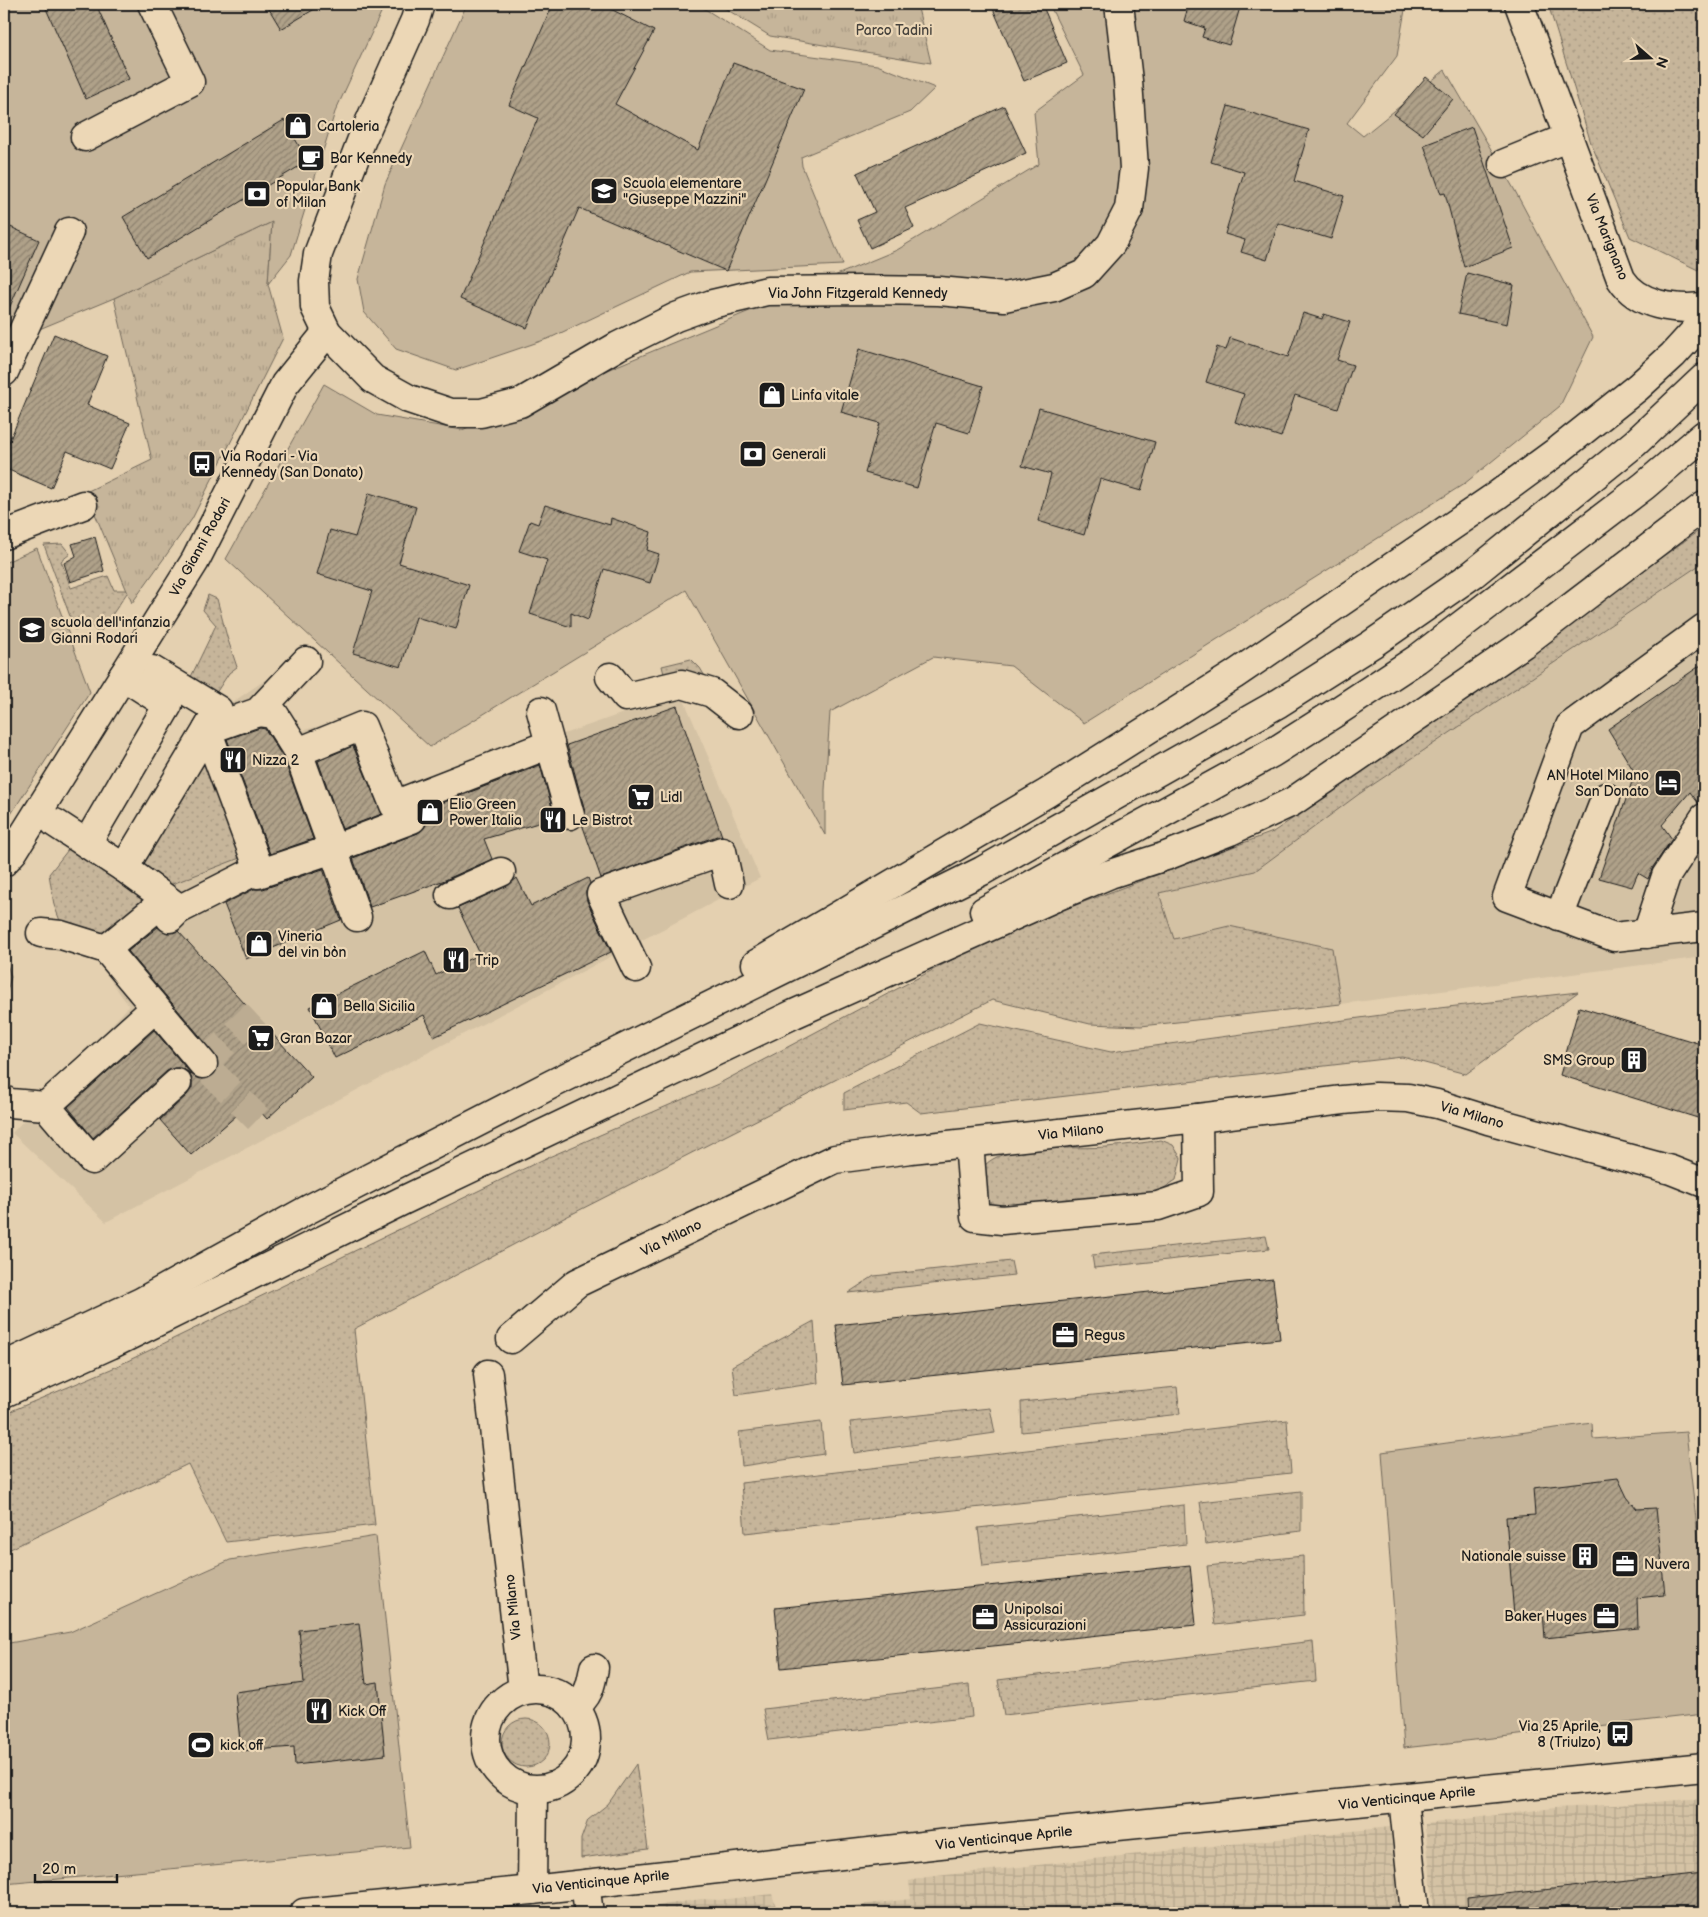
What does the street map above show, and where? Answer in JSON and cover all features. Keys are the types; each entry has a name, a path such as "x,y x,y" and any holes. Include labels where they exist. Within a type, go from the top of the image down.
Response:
{"main road":[{"path":"85,137 190,82 152,4"},
{"name":"Via John Fitzgerald Kennedy","path":"420,4 415,20 362,139 318,254 314,281 315,307 327,332 373,379 409,399 451,413 481,413 520,403 618,346 676,317 712,304 767,291 939,291 1004,297 1054,288 1084,274 1111,244 1129,209 1134,168 1128,80 1119,4"},
{"name":"Via Marignano","path":"1519,4 1621,278 1632,291 1652,302 1685,308 1704,307"},
{"path":"1504,164 1569,137"},
{"path":"4,372 69,232"},
{"path":"552,1084 1038,798 1234,675 1496,496 1560,449 1638,387 1673,355 1704,322"},
{"name":"Via Gianni Rodari","path":"4,862 13,852 196,561 285,384 327,332"},
{"path":"4,1366 141,1302 309,1209 552,1084 982,870 1279,703 1372,644 1473,574 1635,443 1703,379"},
{"path":"794,1014 1160,816 1272,753 1417,659 1644,486 1704,435"},
{"path":"4,535 83,505"},
{"path":"4,1392 110,1345 402,1201 794,1014 1058,896 1110,874 1166,856 1230,831 1292,802 1523,644 1704,506"},
{"path":"1704,628 1570,726 1506,897 1614,937 1704,926"},
{"path":"258,712 306,661"},
{"path":"124,868 218,710 152,670"},
{"path":"87,843 168,705 123,676"},
{"path":"610,676 626,697 682,684 712,692 739,714"},
{"path":"541,710 570,815"},
{"path":"207,730 258,712 274,714 298,752 357,917"},
{"path":"298,752 362,726 402,816"},
{"path":"207,730 259,869 258,874 333,849 550,744"},
{"path":"1559,917 1606,797"},
{"path":"1647,934 1666,876 1704,818"},
{"path":"56,823 124,868 180,909"},
{"path":"636,968 598,884 722,851 729,884"},
{"path":"106,949 162,903 170,918 180,909 259,869"},
{"path":"450,895 501,872"},
{"path":"41,933 60,935 106,949 203,1064"},
{"path":"46,1106 155,1008"},
{"path":"4,1100 10,1103 46,1106 92,1160 177,1083"},
{"name":"Via Milano","path":"511,1339 577,1282 835,1159 1376,1097 1408,1098 1437,1104 1488,1120 1671,1170"},
{"path":"969,1143 975,1217 1002,1220 1158,1206 1199,1192 1198,1118"},
{"path":"1671,1170 1704,1173"},
{"path":"1671,1170 1704,1183"},
{"name":"Via Milano","path":"488,1374 523,1690"},
{"path":"574,1707 582,1702 590,1690 594,1668"},
{"path":"542,1689 559,1694 574,1707 583,1721 586,1732 585,1750 580,1763 570,1777 551,1788 533,1790 517,1787 498,1773 489,1760 485,1743 486,1730 492,1713 506,1698 523,1690 542,1689"},
{"name":"Via Venticinque Aprile","path":"304,1913 532,1890 940,1844 1704,1767"},
{"path":"532,1890 533,1790"},
{"path":"1403,1798 1415,1913"},
{"path":"586,1884 589,1913"}],"shaded area":[{"path":"1704,562 1704,957 1341,1004 1332,948 1229,926 1174,939 1159,893 1255,871 1359,794"},
{"path":"265,680 300,731 350,718 398,792 681,693 760,878 106,1222 12,1133 129,1006 81,939 220,711"},
{"path":"1689,1799 1704,1800 1704,1913 1434,1913 1425,1824 1554,1808"},
{"path":"1390,1827 1399,1913 791,1913 911,1899 909,1881 927,1877"},
{"path":"772,1894 778,1913 613,1913 701,1899 719,1900"}],"green space":[{"path":"4,4 385,4 335,112 291,255 268,284 272,222 114,298 37,330 4,312"},
{"path":"467,4 697,4 770,50 877,65 935,88 910,112 801,157 802,166 843,265 690,272 550,338 456,370 396,349 364,312 358,279 385,184"},
{"name":"Parco Tadini","path":"718,4 917,4 931,63 770,36"},
{"path":"1049,4 1406,4 1397,56 1347,123 1363,136 1445,70 1514,189 1593,337 1560,406 1464,484 1084,723 1011,666 933,657 830,712 825,790 825,835 686,590 430,747 226,559 324,384 377,415 462,430 897,250 1039,164 1034,112 1084,75"},
{"path":"1548,4 1704,4 1704,255 1698,270 1630,237 1591,143"},
{"path":"272,222 268,284 283,338 192,519 132,603 86,492 152,460 114,298"},
{"path":"1704,527 1704,562 1359,794 1255,871 1159,893 1174,939 1229,926 1332,948 1341,1004 1141,1026 1090,1024 992,1000 564,1218 354,1329 375,1525 226,1542 188,1464 4,1552 4,1414 111,1369 542,1160 718,1084 1008,930 1273,832 1374,763"},
{"path":"62,544 70,554 61,561 71,588 108,576 114,590 129,590 99,634 88,622 75,630 44,545"},
{"name":"scuola dell'infanzia Gianni Rodari","path":"37,548 90,692 4,825 4,563"},
{"path":"208,595 217,599 237,667 229,673 212,699 188,683 216,625 203,610"},
{"path":"691,659 700,668 709,683 665,678 662,666"},
{"path":"204,748 245,856 167,886 136,865"},
{"path":"71,846 153,898 110,940 62,926 54,905 49,874"},
{"path":"4,954 11,977 4,1002"},
{"path":"1578,992 1466,1074 1402,1057 921,1113 906,1102 844,1110 844,1093 980,1023 1111,1052 1396,1013"},
{"path":"1161,1140 1173,1145 1181,1158 1176,1180 1158,1192 1012,1208 994,1208 981,1182 980,1176 986,1164 1003,1155 1048,1148 1107,1147"},
{"path":"1266,1236 1269,1249 1094,1268 1092,1255"},
{"path":"1011,1261 1014,1275 848,1293 874,1276"},
{"path":"814,1321 818,1383 736,1395 732,1366"},
{"path":"1177,1387 1180,1414 1022,1432 1021,1402"},
{"path":"990,1408 995,1433 854,1453 850,1422"},
{"path":"1287,1420 1291,1473 745,1533 741,1483"},
{"path":"821,1422 824,1454 742,1466 739,1432"},
{"path":"1592,1423 1593,1439 1686,1432 1704,1589 1704,1714 1404,1748 1382,1452"},
{"path":"1301,1491 1301,1531 1206,1544 1200,1502"},
{"path":"1184,1505 1186,1544 983,1566 978,1528"},
{"name":"kick off","path":"376,1536 410,1847 4,1884 4,1644 70,1632 230,1560"},
{"path":"1303,1556 1304,1615 1215,1625 1207,1566"},
{"path":"1313,1641 1316,1681 1004,1715 998,1680"},
{"path":"969,1685 972,1717 769,1740 763,1709"},
{"path":"526,1719 535,1721 543,1726 548,1734 550,1743 548,1752 543,1760 535,1765 526,1767 517,1765 509,1760 504,1752 502,1743 504,1734 509,1726 517,1721"},
{"path":"636,1764 648,1849 581,1858 581,1839 588,1820 608,1804"}],"building":[{"path":"44,4 96,4 129,79 86,99"},
{"path":"266,4 323,4 281,29"},
{"path":"553,4 601,4 654,31 615,104 698,150 733,63 804,89 726,271 579,208 527,328 460,299 538,118 509,105"},
{"path":"991,4 1042,4 1067,63 1024,81"},
{"path":"1189,4 1241,4 1229,45 1202,37 1205,28 1184,21"},
{"path":"1426,77 1453,99 1423,135 1394,114"},
{"path":"1004,106 1026,153 905,208 914,228 870,248 857,220 875,212 857,173"},
{"path":"1228,106 1309,130 1294,181 1344,196 1331,239 1278,223 1267,260 1241,252 1245,240 1225,234 1244,172 1211,162"},
{"path":"284,120 308,161 147,258 123,217"},
{"path":"1472,127 1513,248 1464,267 1445,193 1441,194 1424,145"},
{"path":"4,224 39,240 4,320"},
{"path":"1467,273 1514,285 1507,324 1458,314"},
{"path":"1303,313 1322,319 1324,314 1350,322 1337,360 1353,365 1338,409 1295,395 1281,437 1235,422 1244,394 1206,382 1217,347 1226,350 1230,338 1288,357"},
{"path":"54,334 107,356 87,405 130,423 110,469 67,451 51,488 4,468 4,454"},
{"path":"859,349 983,386 969,433 936,423 917,488 865,473 880,423 841,412"},
{"path":"1039,408 1155,442 1141,491 1100,479 1084,535 1038,521 1051,474 1022,466"},
{"path":"369,493 416,507 399,563 469,585 456,629 416,617 401,667 353,653 372,591 317,574 330,530 355,537"},
{"path":"545,505 610,525 611,518 651,532 647,550 659,554 650,583 604,569 588,620 571,613 571,627 530,614 547,560 519,551 530,521 538,524"},
{"path":"95,537 104,571 70,582 64,563 76,556 72,544"},
{"name":"AN Hotel Milano San Donato","path":"1704,663 1704,802 1699,804 1690,792 1662,825 1672,839 1653,867 1648,879 1638,873 1632,887 1599,878 1635,773 1608,729"},
{"name":"Lidl","path":"677,706 722,836 717,836 601,878 582,824 585,818 585,811 567,745"},
{"path":"260,728 265,729 284,759 313,839 270,854 227,739"},
{"path":"353,746 382,814 342,829 318,761"},
{"path":"540,765 555,818 484,839 492,859 445,880 370,907 353,858 418,833 427,822 427,814 424,810"},
{"path":"323,869 341,920 246,959 224,904 254,889 263,889"},
{"path":"517,878 531,906 588,878 590,883 586,892 587,901 611,952 434,1037 424,1015 335,1058 310,1007 425,951 436,975 480,954 458,908 507,886"},
{"path":"158,927 167,933 178,931 312,1077 267,1119 252,1102 191,1155 160,1120 192,1088 192,1079 188,1072 182,1068 174,1068 167,1071 93,1138 68,1107 154,1030 191,1074 197,1078 206,1079 213,1076 217,1070 218,1062 215,1054 128,951"},
{"name":"SMS Group","path":"1579,1007 1704,1045 1704,1120 1560,1075"},
{"path":"1273,1279 1280,1339 843,1385 836,1325"},
{"name":"Nationale suisse","path":"1618,1478 1627,1497 1637,1509 1656,1508 1665,1595 1637,1598 1638,1628 1545,1638 1543,1612 1514,1616 1506,1517 1535,1515 1533,1488"},
{"name":"Unipolsai Assicurazioni","path":"1190,1565 1196,1625 781,1668 775,1608"},
{"path":"359,1623 366,1684 378,1682 385,1755 295,1765 294,1747 241,1751 235,1692 304,1683 299,1630"},
{"path":"1704,1873 1704,1913 1468,1913 1467,1898"}],"tunnel":[{"path":"256,1014 203,1064 258,1119"}],"place":[{"name":"Cartoleria","path":"298,126"},
{"name":"Bar Kennedy","path":"311,158"},
{"name":"Scuola elementare \"Giuseppe Mazzini\"","path":"604,191"},
{"name":"Popular Bank of Milan","path":"257,194"},
{"name":"Linfa vitale","path":"772,395"},
{"name":"Generali","path":"753,454"},
{"name":"Via Rodari - Via Kennedy (San Donato)","path":"202,464"},
{"name":"scuola dell'infanzia Gianni Rodari","path":"32,630"},
{"name":"Nizza 2","path":"233,760"},
{"name":"AN Hotel Milano San Donato","path":"1668,783"},
{"name":"Lidl","path":"641,797"},
{"name":"Elio Green Power Italia","path":"430,812"},
{"name":"Le Bistrot","path":"553,820"},
{"name":"Vineria del vin bòn","path":"259,944"},
{"name":"Trip","path":"456,960"},
{"name":"Bella Sicilia","path":"324,1006"},
{"name":"Gran Bazar","path":"261,1038"},
{"name":"SMS Group","path":"1634,1060"},
{"name":"Regus","path":"1065,1335"},
{"name":"Nationale suisse","path":"1585,1556"},
{"name":"Nuvera","path":"1625,1564"},
{"name":"Baker Huges","path":"1606,1616"},
{"name":"Unipolsai Assicurazioni","path":"985,1617"},
{"name":"Kick Off","path":"319,1711"},
{"name":"Via 25 Aprile, 8 (Triulzo)","path":"1620,1734"},
{"name":"kick off","path":"201,1745"}]}
